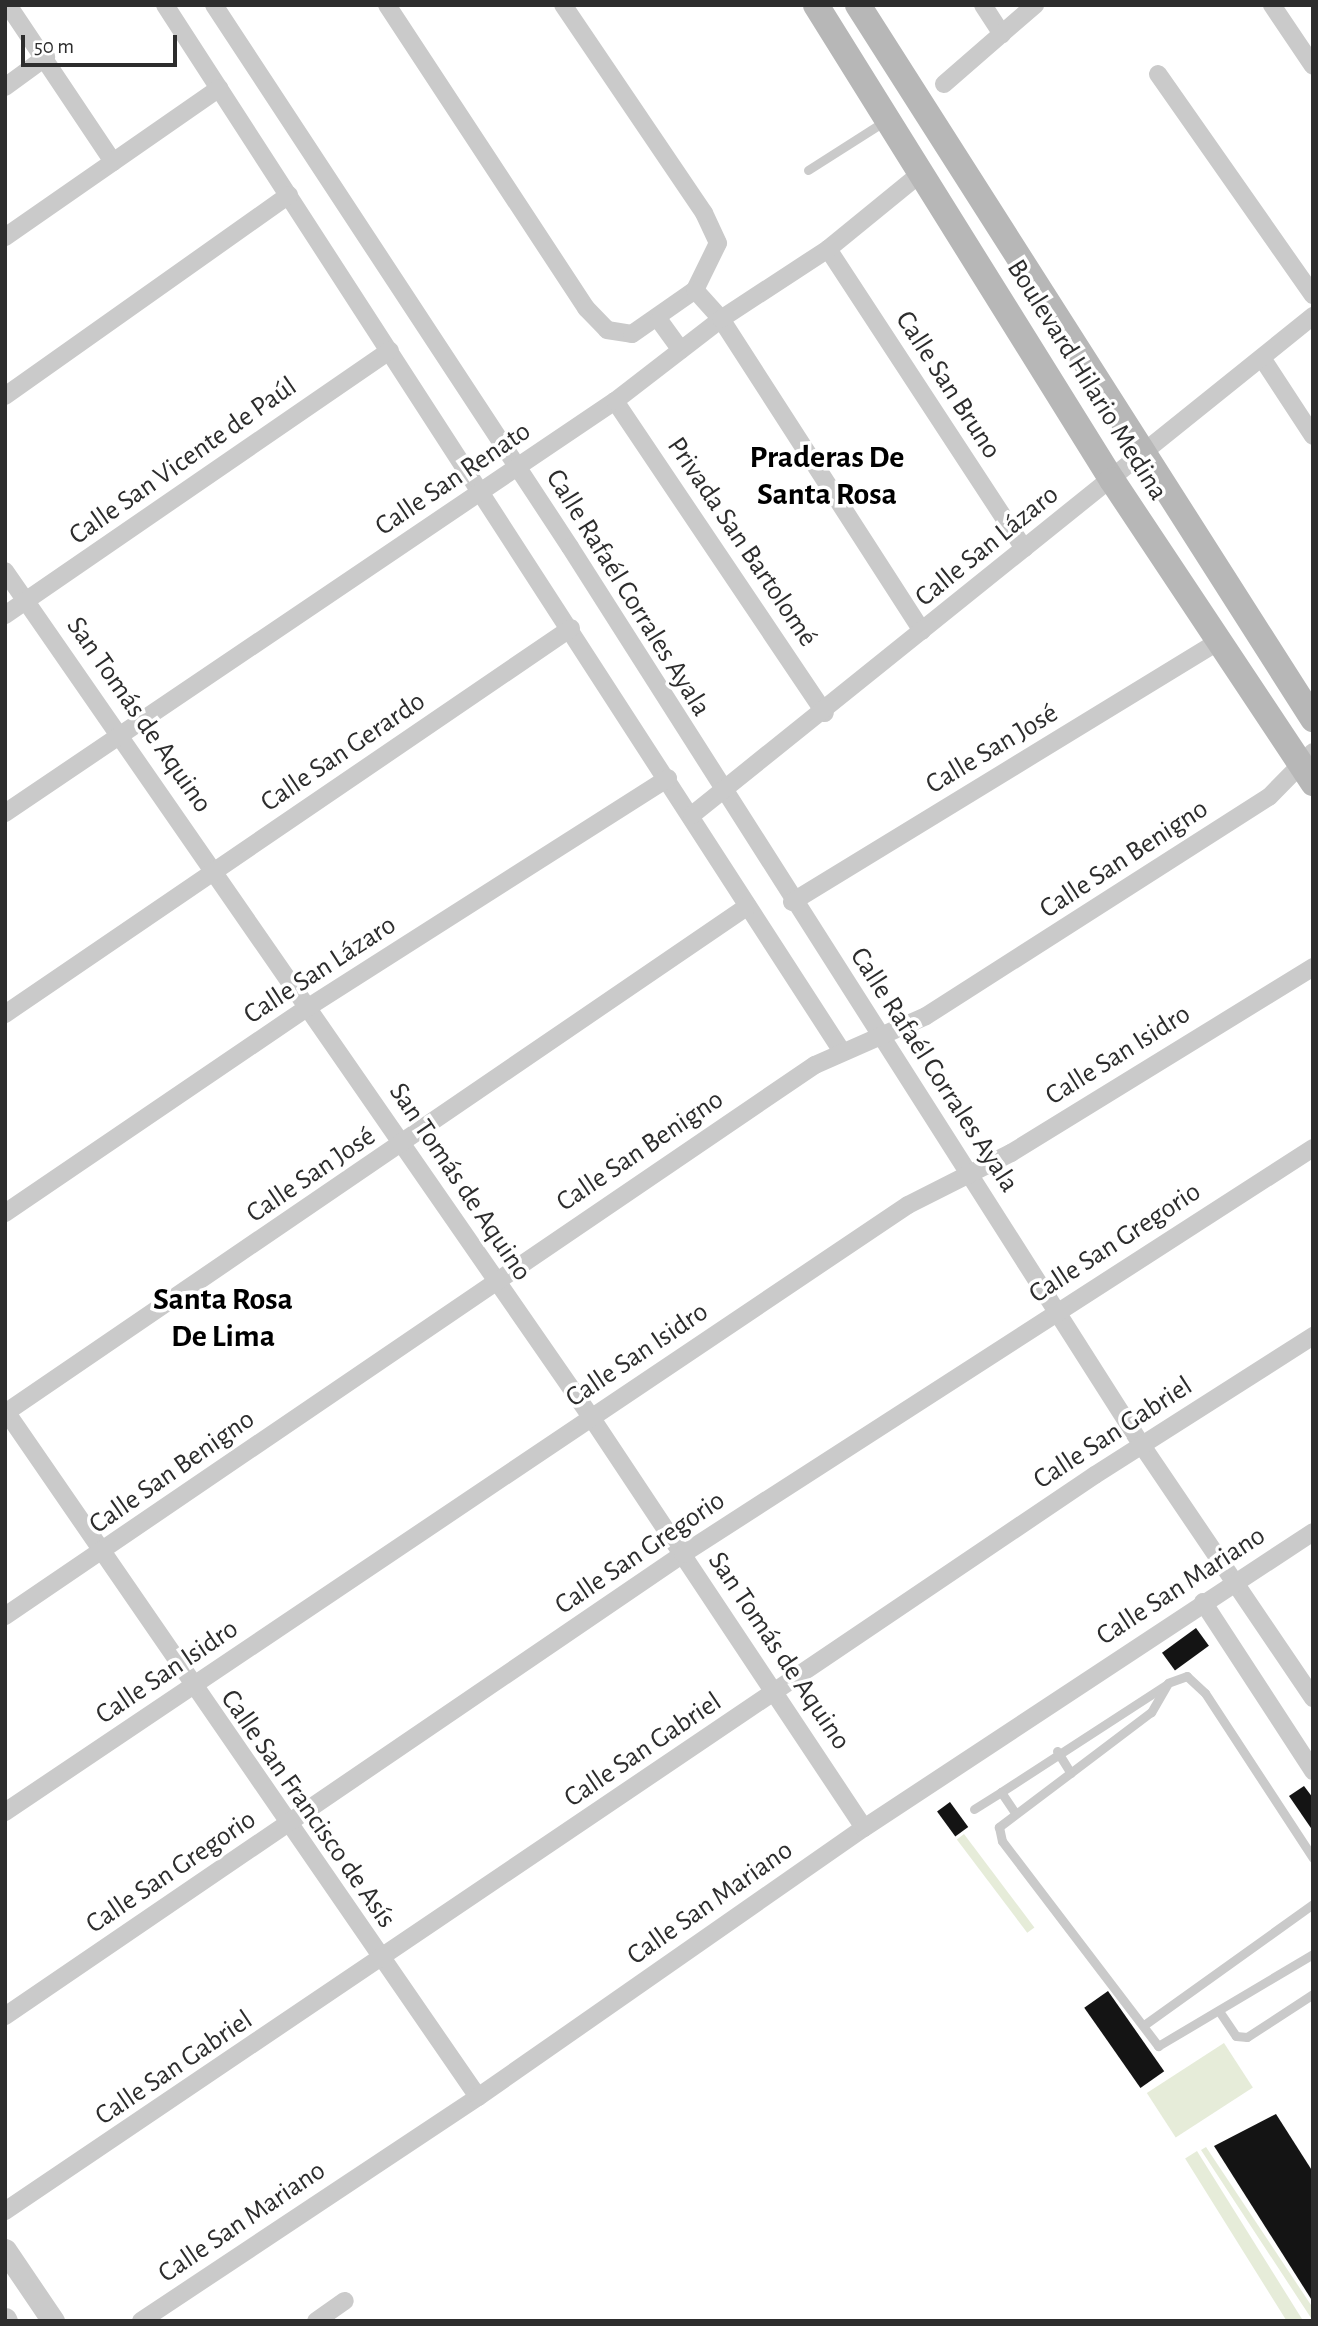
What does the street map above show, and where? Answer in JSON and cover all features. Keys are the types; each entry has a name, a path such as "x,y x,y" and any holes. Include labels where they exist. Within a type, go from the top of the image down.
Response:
{"main road":[{"name":"Boulevard Hilario Medina","path":"816,5 1112,480 1219,641 1309,767"},
{"name":"Boulevard Hilario Medina","path":"858,5 1313,719"}],"street":[{"path":"165,5 692,815 841,1050"},
{"name":"Calle Rafaél Corrales Ayala","path":"214,5 517,467 792,902 1059,1310 1141,1444 1313,1698"},
{"path":"387,5 597,321 607,330 632,334 659,320 695,290 714,260 718,243 712,228 563,5"},
{"path":"983,5 1002,34"},
{"path":"944,84 1035,5"},
{"path":"1272,5 1313,66"},
{"path":"9,14 46,57 113,162"},
{"path":"5,87 46,57"},
{"path":"1158,74 1313,295"},
{"path":"5,237 219,88"},
{"name":"Calle San Renato","path":"5,813 483,493 615,401 721,319 828,249 920,174"},
{"path":"5,396 289,195"},
{"name":"Calle San Bruno","path":"828,249 1024,550"},
{"path":"695,290 721,319 922,631"},
{"name":"Calle San Lázaro","path":"692,815 825,713 922,631 1313,316"},
{"path":"659,320 681,351"},
{"name":"Calle San Vicente de Paúl","path":"5,615 390,350"},
{"path":"1262,358 1313,436"},
{"name":"Privada San Bartolomé","path":"615,401 825,713"},
{"name":"San Tomás de Aquino","path":"5,571 123,733 307,1008 591,1416 864,1828"},
{"name":"Calle San Gerardo","path":"5,1014 571,628"},
{"name":"Calle San José","path":"792,902 1219,641"},
{"name":"Calle San Benigno","path":"5,1616 495,1280 841,1050 882,1038 926,1016 1269,797 1309,767"},
{"name":"Calle San Lázaro","path":"5,1213 307,1008 668,778"},
{"name":"Calle San José","path":"6,1412 404,1144 748,906"},
{"name":"Calle San Isidro","path":"5,1812 919,1198 971,1174 1313,967"},
{"name":"Calle San Gregorio","path":"5,2016 683,1554 1313,1148"},
{"name":"Calle San Gabriel","path":"5,2211 382,1961 1141,1444 1313,1336"},
{"name":"Calle San Francisco de Asís","path":"6,1412 192,1687 478,2097"},
{"name":"Calle San Mariano","path":"141,2321 478,2097 864,1828 1235,1580 1313,1532"},
{"path":"1203,1602 1313,1771"},
{"path":"5,2250 53,2321"},
{"path":"316,2321 345,2301"}],"lane":[{"path":"808,170 886,120"},
{"path":"974,1809 1057,1751 1168,1683 1187,1676 1205,1693 1312,1856"},
{"path":"1168,1683 1151,1712 1071,1773 1014,1811 999,1827 1002,1841 1161,2045 1313,1954"},
{"path":"1142,1698 1151,1712"},
{"path":"1102,1723 1114,1739"},
{"path":"1057,1751 1071,1773"},
{"path":"1001,1792 1014,1811"},
{"path":"1144,2025 1313,1904"},
{"path":"1219,2011 1236,2036 1247,2037 1313,1994"}],"green space":[{"path":"964,1834 1034,1927 1027,1933 957,1839"},
{"path":"1224,2043 1253,2087 1176,2138 1147,2093"},
{"path":"1206,2147 1313,2308 1313,2321 1201,2150"},
{"path":"1197,2151 1303,2321 1287,2321 1185,2158"}],"building":[{"path":"1196,1628 1209,1646 1175,1670 1162,1653"},
{"path":"1304,1786 1313,1798 1313,1831 1289,1796"},
{"path":"950,1802 968,1827 955,1836 937,1811"},
{"path":"1108,1991 1164,2071 1140,2088 1084,2008"},
{"path":"1276,2114 1313,2172 1313,2302 1214,2146"}],"district":[{"name":"Praderas De Santa Rosa","path":"827,476"},
{"name":"Santa Rosa De Lima","path":"223,1318"}]}
